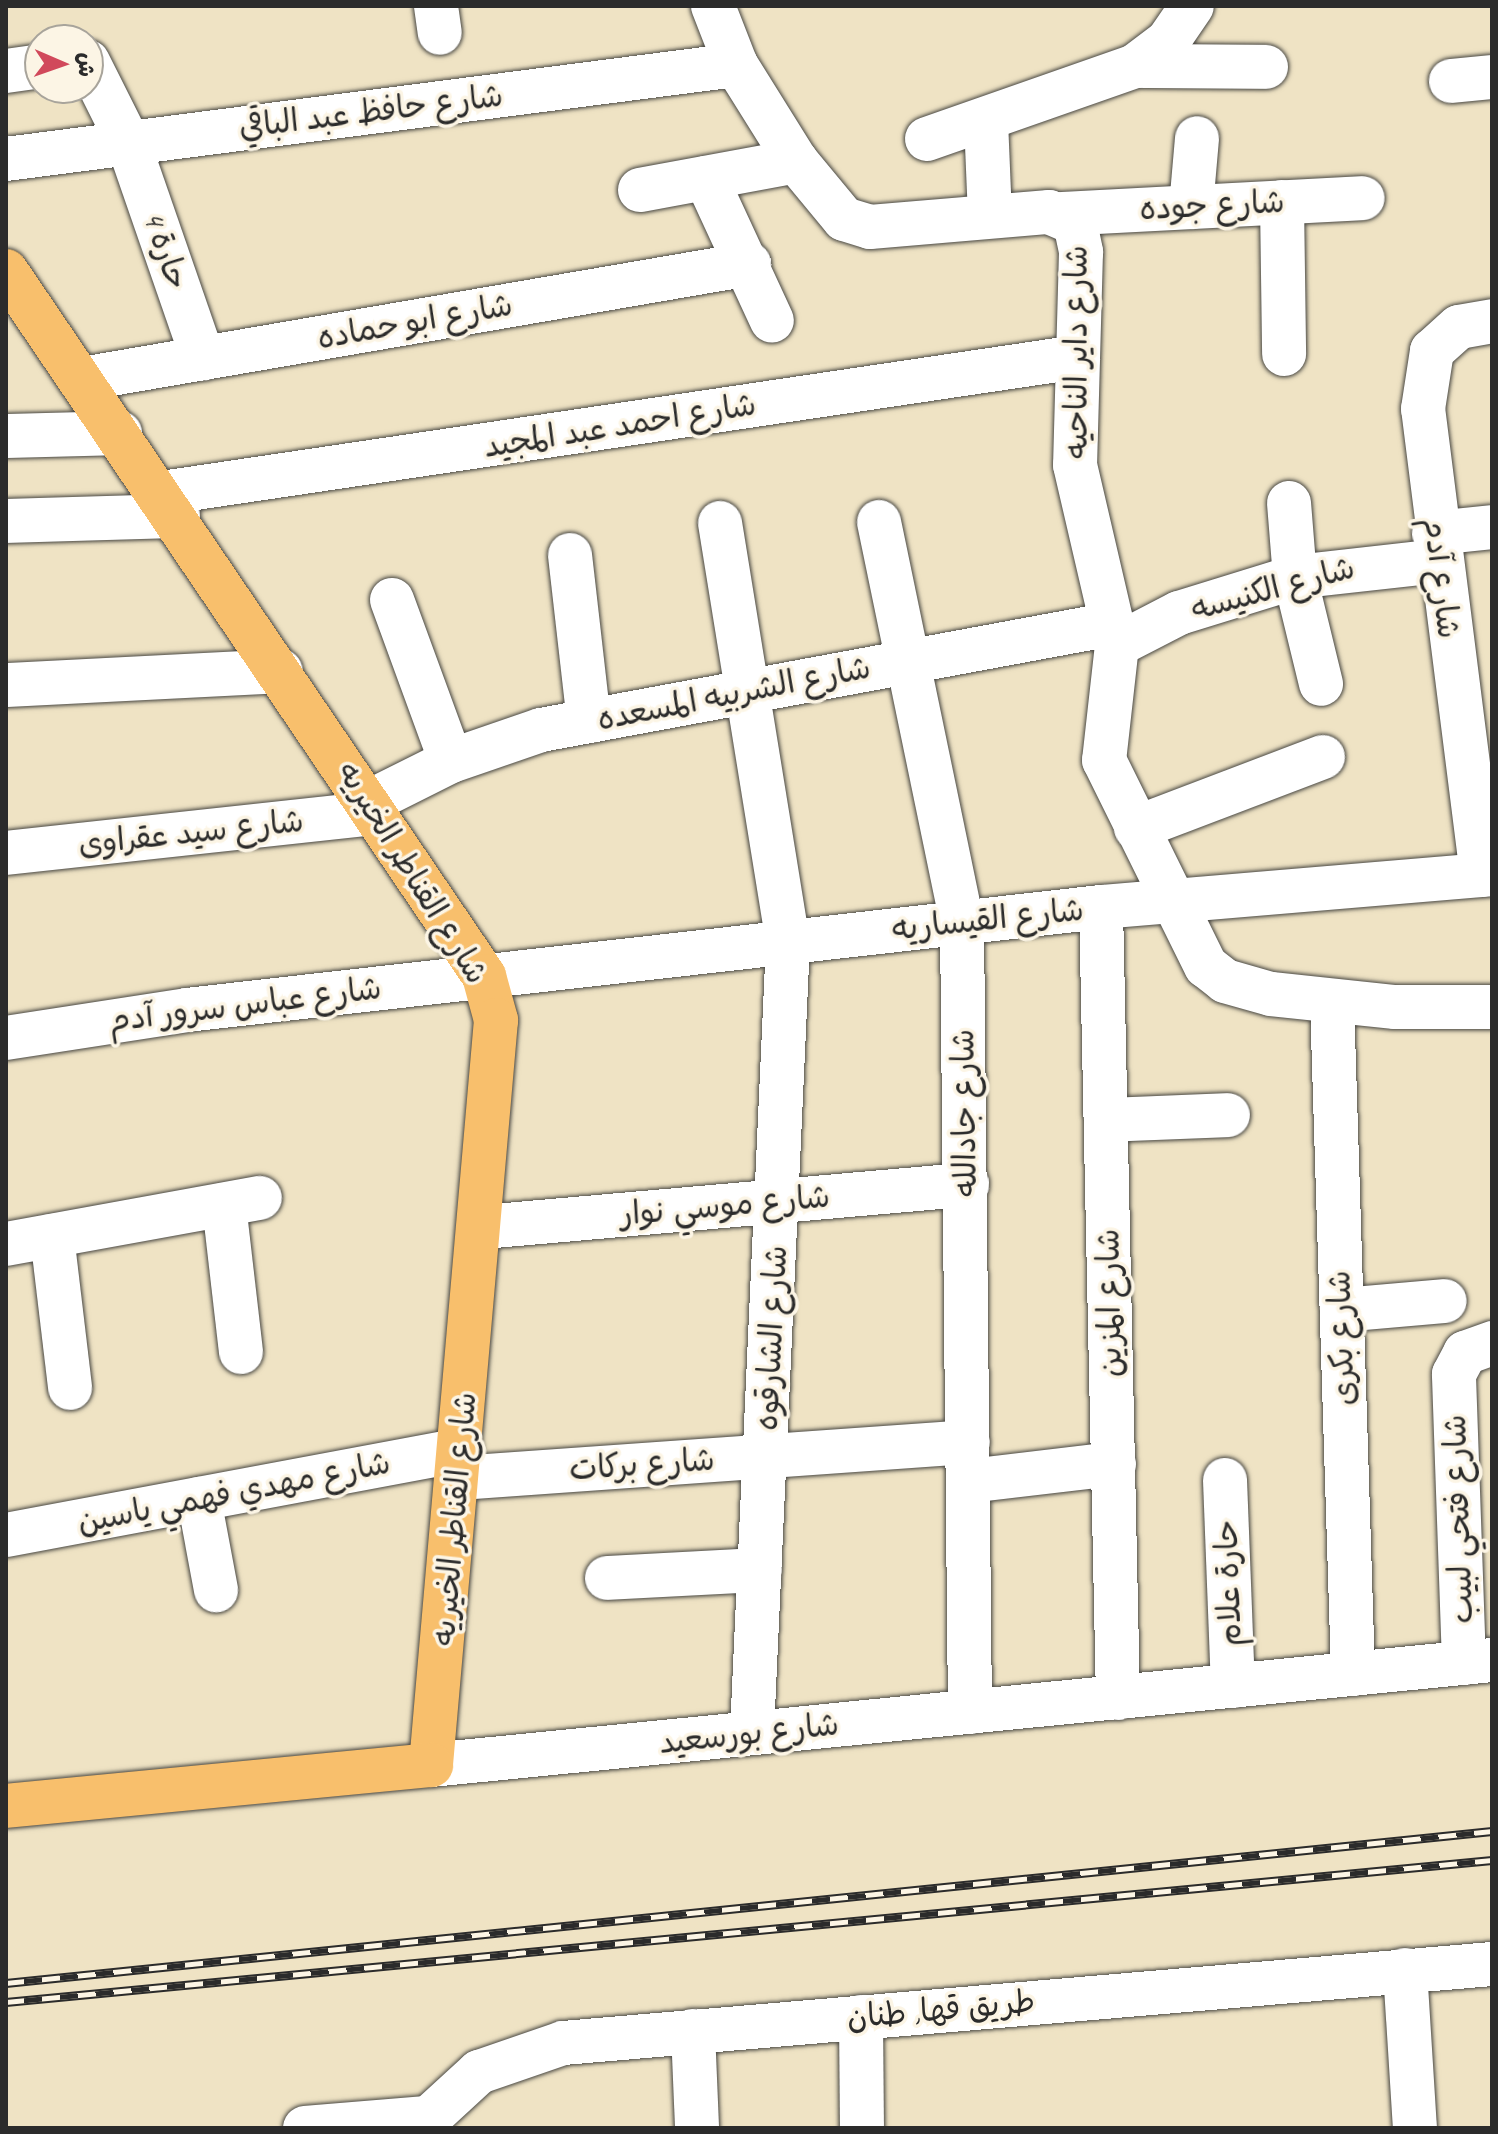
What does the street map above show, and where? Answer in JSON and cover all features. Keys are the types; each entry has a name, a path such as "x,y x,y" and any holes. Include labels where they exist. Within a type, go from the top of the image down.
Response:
{"main road":[{"name":"شارع القناطر الخيريه","path":"6,271 170,505 484,976 496,1020 483,1227 431,1765"},
{"name":"شارع بورسعيد","path":"6,1806 431,1765"}],"street":[{"name":"شارع داير الناحيه","path":"713,6 736,65 796,161 833,212 857,225 990,215 1061,214 1080,237 1079,492 1114,634 1104,760 1170,901 1206,966 1225,981 1332,1001 1492,1007"},
{"path":"927,139 986,121 1135,66 1168,41 1192,6"},
{"name":"شارع حافظ عبد الباقي","path":"6,159 736,65"},
{"path":"1135,66 1266,67"},
{"name":"حارة 4","path":"104,94 128,142 203,358"},
{"path":"986,121 990,215"},
{"path":"1191,207 1197,138"},
{"path":"640,190 796,161"},
{"path":"706,178 749,264 772,321"},
{"name":"شارع جوده","path":"1061,214 1363,198"},
{"path":"1282,202 1284,354"},
{"name":"شارع ابو حماده","path":"82,379 749,264"},
{"name":"شارع آدم","path":"1487,875 1436,547 1426,368 1443,336 1492,321"},
{"name":"شارع احمد عبد المجيد","path":"6,521 170,505 1078,357"},
{"path":"6,436 120,433"},
{"path":"1289,503 1295,577 1321,684"},
{"name":"شارع جادالله","path":"879,522 962,923 970,1712"},
{"name":"شارع الشارقوه","path":"720,523 750,691 788,942 779,1201 752,1733"},
{"name":"شارع الكنيسه","path":"1114,634 1295,577 1436,547 1492,527"},
{"path":"570,555 589,721"},
{"path":"392,600 451,761"},
{"name":"شارع الشربيه المسعده","path":"373,808 451,761 589,721 908,662 1114,634"},
{"path":"6,685 281,671"},
{"path":"1136,828 1323,757"},
{"name":"شارع سيد عقراوى","path":"6,853 373,808"},
{"name":"شارع القيساريه","path":"484,976 1101,907 1487,875"},
{"name":"شارع المزين","path":"1101,907 1118,1698"},
{"name":"شارع عباس سرور آدم","path":"6,1038 484,976"},
{"name":"شارع بكرى","path":"1332,1001 1353,1674"},
{"path":"1106,1120 1228,1115"},
{"name":"شارع موسي نوار","path":"483,1227 967,1185"},
{"path":"6,1244 242,1201 241,1352"},
{"path":"52,1236 70,1388"},
{"path":"1342,1310 1445,1301"},
{"name":"شارع فتحي لبيب","path":"1478,1662 1454,1374 1465,1353 1492,1343"},
{"name":"شارع بركات","path":"460,1464 766,1456 1114,1464"},
{"name":"شارع مهدي فهمي ياسين","path":"6,1535 199,1499 460,1464"},
{"name":"حارة علام","path":"1225,1480 1233,1686"},
{"path":"199,1499 216,1590"},
{"path":"607,1578 760,1570"},
{"name":"شارع بورسعيد","path":"431,1765 1478,1662"},
{"name":"طريق قها, طنان","path":"422,2123 510,2055 693,2031 1492,1964"},
{"path":"1405,1970 1415,2128"},
{"path":"861,2017 862,2128"},
{"path":"693,2031 697,2128"},
{"path":"305,2128 422,2123"}],"railway":[{"path":"6,1983 1492,1831"},
{"path":"6,2002 1492,1860"}]}
